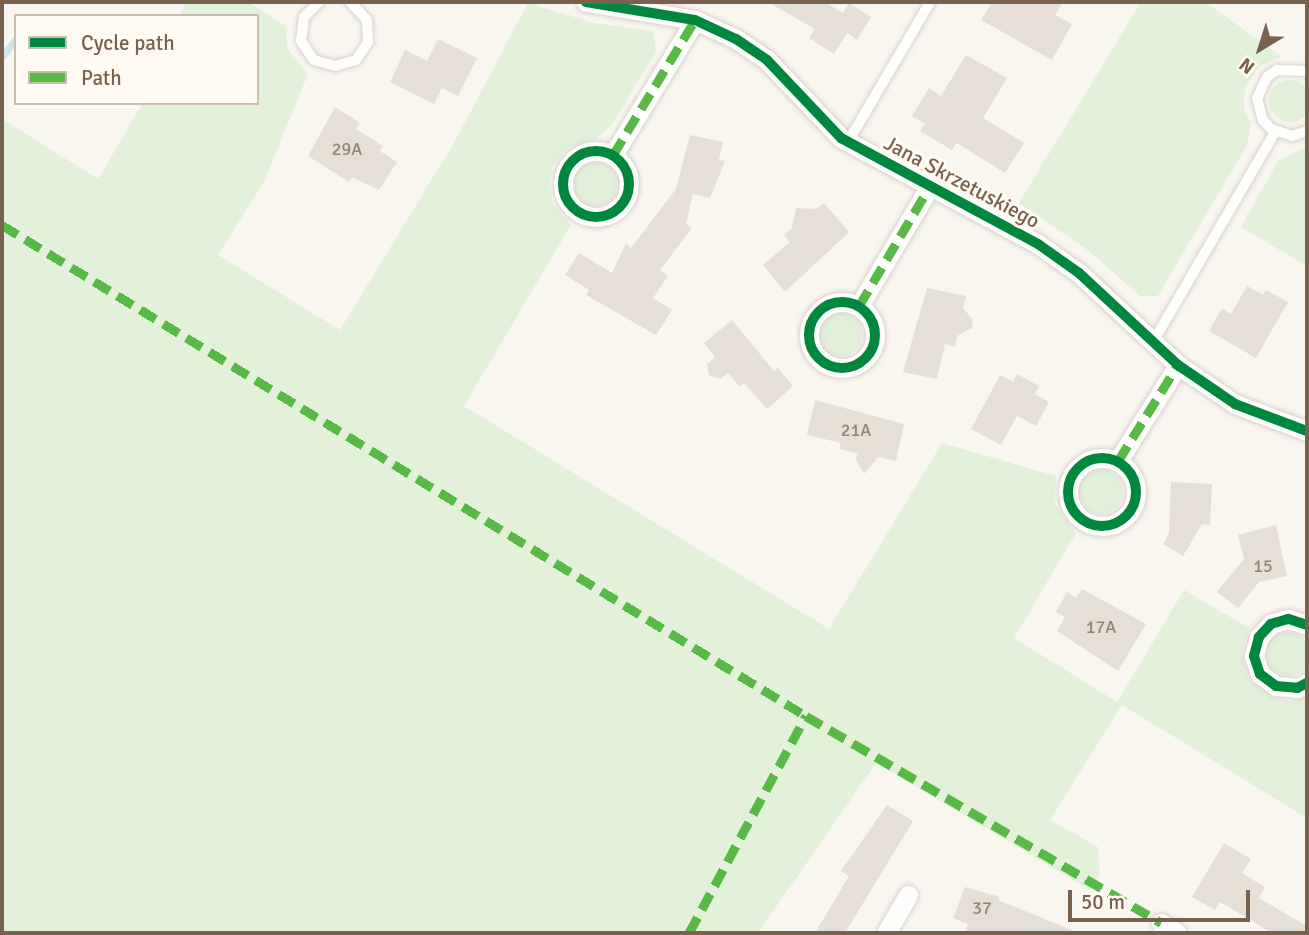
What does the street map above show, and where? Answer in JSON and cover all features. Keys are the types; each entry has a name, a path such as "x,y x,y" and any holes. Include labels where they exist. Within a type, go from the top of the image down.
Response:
{"street":[{"name":"Jana Skrzetuskiego","path":"586,2 695,20 736,39 767,60 848,142 1038,244 1079,273 1178,365 1235,404 1307,431"},
{"path":"613,155 695,20"},
{"path":"859,306 930,186"},
{"path":"1118,461 1178,365"},
{"path":"1306,623 1288,619 1271,624 1259,636 1254,656 1261,674 1276,686 1297,688 1307,683"},
{"path":"886,933 908,895"}],"lane":[{"path":"319,2 304,17 301,41 314,60 335,66 356,60 368,42 367,20 353,2"},
{"path":"848,142 930,2"},
{"path":"1307,71 1288,67 1277,70 1261,86 1258,109 1276,131 1292,136 1307,131"},
{"path":"1153,342 1276,131"}],"green space":[{"path":"186,2 248,2 286,26 287,48 308,74 264,182 218,255 340,330 454,143 528,3 594,23 653,31 656,52 612,125 595,139 569,147 552,167 549,187 553,204 571,225 464,406 829,629 942,443 1056,476 1054,502 1076,533 1014,638 1117,702 1184,590 1249,628 1242,653 1249,680 1274,698 1289,701 1307,697 1307,818 1122,705 1050,820 1098,847 1100,874 1090,890 876,763 758,933 2,933 2,119 98,179 142,105 259,105 259,14 181,14"},
{"path":"1141,2 1205,2 1281,56 1259,67 1245,89 1244,108 1251,123 1247,145 1158,296 1140,296 1089,251 1019,203"},
{"path":"1282,82 1298,82 1305,86 1309,93 1309,109 1305,116 1298,120 1282,120 1275,116 1271,109 1271,93 1275,86"},
{"path":"1307,146 1307,266 1241,227 1278,161"},
{"path":"596,162 605,163 612,168 617,175 617,193 612,200 605,205 596,206 587,205 580,200 575,193 574,184 575,175 580,168 587,163"},
{"path":"840,312 849,313 856,318 861,325 861,343 856,350 849,355 840,356 831,355 824,350 819,343 818,334 819,325 824,318 831,313"},
{"path":"1101,470 1110,471 1117,476 1122,483 1122,501 1117,508 1110,513 1101,514 1092,513 1085,508 1080,501 1079,492 1080,483 1085,476 1092,471"},
{"path":"1288,632 1304,638 1310,654 1304,670 1288,676 1272,670 1266,654 1272,638"}],"building":[{"path":"768,2 825,2 843,13 849,3 871,17 857,40 847,33 834,54 809,38 815,29"},
{"path":"992,2 1063,2 1055,15 1072,24 1052,60 981,20"},
{"path":"438,39 477,58 458,96 442,88 434,104 390,82 405,50 427,61"},
{"path":"966,55 1007,78 983,118 1024,143 1005,173 957,143 952,150 920,131 925,124 912,116 929,88 941,96"},
{"path":"335,107 360,123 356,129 383,146 380,151 397,162 379,190 352,177 349,182 308,156"},
{"path":"690,135 723,142 719,160 725,161 710,198 693,194 686,224 692,228 660,270 668,276 653,298 672,310 656,335 586,295 589,290 565,275 579,253 612,273 626,243 631,248 676,189"},
{"path":"824,203 849,232 785,292 763,265 790,242 784,235 792,228 796,208 816,209"},
{"path":"1247,286 1263,295 1266,290 1288,302 1256,358 1209,331 1222,308 1231,314"},
{"path":"927,288 966,296 963,308 973,320 972,328 957,336 955,347 945,344 937,379 903,372"},
{"path":"732,320 774,371 778,368 793,386 767,409 744,383 740,387 728,373 720,379 709,375 707,364 715,357 704,343"},
{"path":"1017,374 1039,386 1035,394 1049,402 1036,426 1017,416 1001,445 971,429 1000,375 1013,382"},
{"path":"815,400 904,424 896,461 878,457 864,474 856,460 857,453 839,449 841,443 807,435"},
{"path":"1171,482 1212,484 1210,525 1202,524 1183,556 1163,544 1169,533"},
{"path":"1276,525 1287,576 1259,582 1238,608 1217,592 1244,559 1238,535"},
{"path":"1082,589 1146,624 1118,671 1057,631 1065,617 1056,612 1067,592 1076,598"},
{"path":"887,805 913,821 845,933 815,933 849,876 841,871"},
{"path":"1224,843 1251,859 1242,873 1265,887 1259,898 1307,926 1307,933 1272,933 1220,902 1215,910 1192,897"},
{"path":"965,887 1000,897 998,900 1079,933 965,933 968,924 953,918"}],"waterway":[{"path":"2,57 14,41"}],"marked path":[{"path":"613,155 695,20"},
{"path":"859,306 930,186"},
{"path":"2,225 806,716 1161,923"},
{"path":"1118,461 1178,365"},
{"path":"689,933 806,716"}],"cycle path":[{"path":"586,2 695,20 736,39 767,60 841,138 1038,244 1079,273 1178,365 1235,404 1307,431"},
{"path":"602,151 620,160 627,171 629,184 627,197 620,208 609,215 590,217 572,208 565,197 563,178 572,160 583,153 602,151"},
{"path":"836,302 848,302 866,311 873,322 875,335 873,348 866,359 855,366 836,368 823,363 814,354 809,341 809,329 814,316 823,307 836,302"},
{"path":"1102,458 1115,461 1126,468 1133,479 1136,492 1133,505 1126,516 1115,523 1102,526 1089,523 1078,516 1071,505 1068,492 1071,479 1078,468 1089,461 1102,458"},
{"path":"1307,625 1288,619 1271,624 1259,637 1254,656 1260,674 1276,686 1297,688 1307,683"}]}
